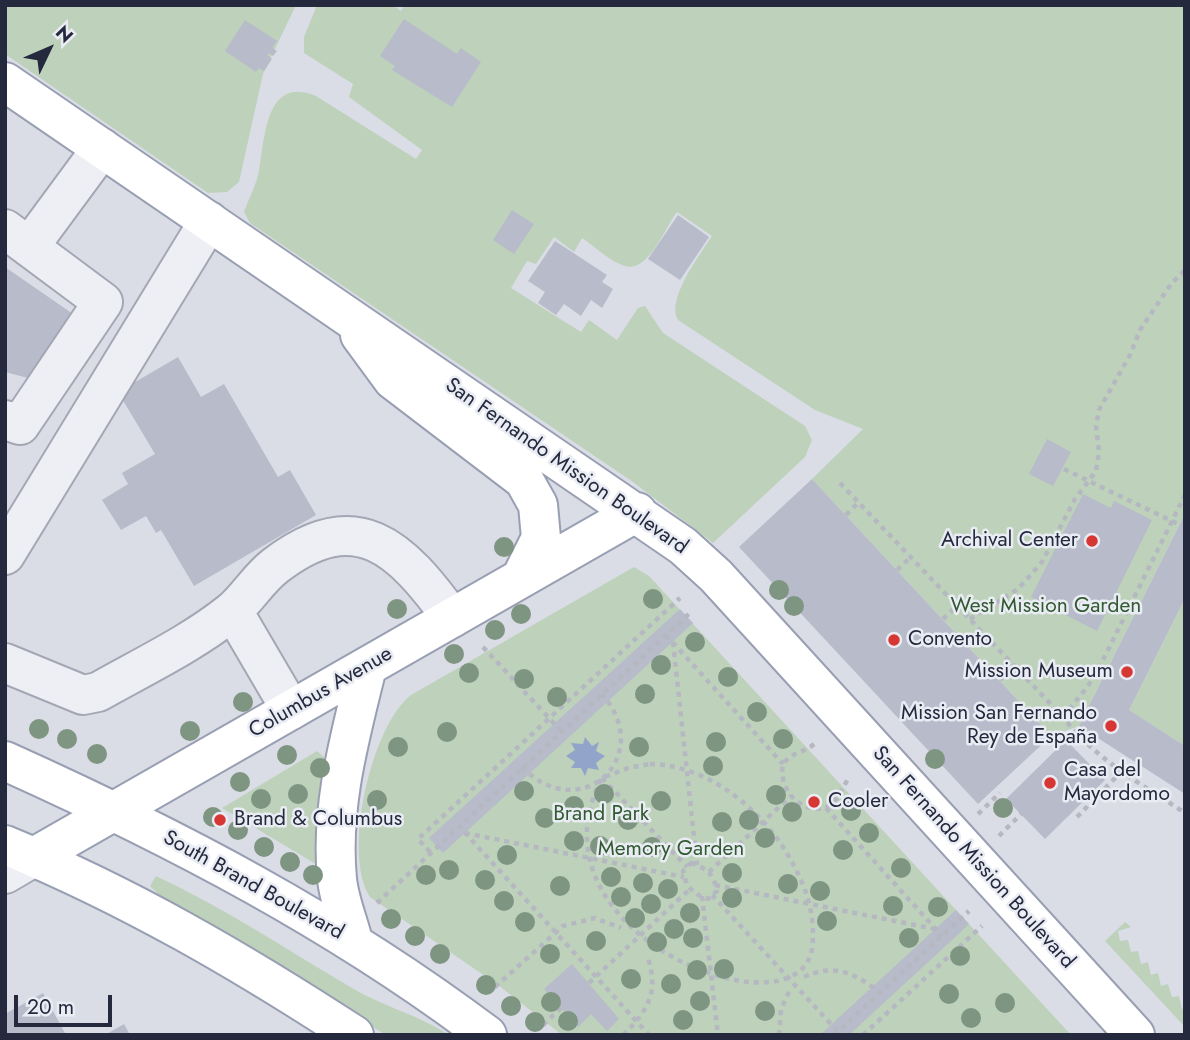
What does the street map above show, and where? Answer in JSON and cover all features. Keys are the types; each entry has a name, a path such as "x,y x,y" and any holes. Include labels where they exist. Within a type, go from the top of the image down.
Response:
{"main road":[{"name":"San Fernando Mission Boulevard","path":"5,82 637,512 682,546 716,576 1135,1035"},
{"path":"342,311 393,380 513,469 528,486 538,505 541,538 521,578"},
{"name":"Columbus Avenue","path":"15,859 113,813 637,512"},
{"path":"353,941 337,881 336,814 341,777 367,667"},
{"name":"South Brand Boulevard","path":"5,761 178,841 353,941 487,1035"},
{"path":"15,859 173,924 261,975 354,1035"}],"lane":[{"path":"5,421 20,425 103,302 17,238 102,148"},
{"path":"5,555 209,221"},
{"path":"5,663 83,695 98,692 233,611 251,588 299,548 338,535 367,538 395,553 420,575 452,618"},
{"path":"233,611 291,710"}],"path":[{"path":"970,618 1018,589 1035,573 1075,499 1099,463 1096,426 1099,410 1130,355 1140,330 1176,277 1185,270"},
{"path":"1065,469 1180,525"},
{"path":"840,483 1063,717 1079,738 1122,771 1185,813"},
{"path":"1063,717 1098,668 1185,495"},
{"path":"846,515 859,502"},
{"path":"897,570 911,557"},
{"path":"430,852 418,839 680,598"},
{"path":"943,619 958,605"},
{"path":"374,905 692,611"},
{"path":"666,635 783,764 783,783 791,796 813,809 826,808 837,798 848,779"},
{"path":"673,642 696,865"},
{"path":"484,647 561,731"},
{"path":"1000,680 1014,666"},
{"path":"602,694 617,713 622,736 617,759 603,778 589,808 588,858 606,904 622,928 659,964"},
{"path":"783,764 794,752 808,749 814,744"},
{"path":"522,767 533,779 556,790 582,789 628,768 650,764 686,768 730,793 763,823 788,855 810,904 813,948 803,978 796,986 777,997"},
{"path":"1077,817 1122,771"},
{"path":"603,778 687,867"},
{"path":"975,816 1000,793"},
{"path":"709,872 791,796"},
{"path":"987,796 991,801"},
{"path":"826,808 942,936"},
{"path":"997,838 1021,814"},
{"path":"458,825 649,1035"},
{"path":"465,833 684,877"},
{"path":"691,863 709,872 717,891 708,899 690,889 683,871 687,867 691,863"},
{"path":"715,885 935,929"},
{"path":"589,983 690,889"},
{"path":"712,895 837,1034 969,911"},
{"path":"702,897 718,1035"},
{"path":"495,987 555,931 584,918 595,918 622,928"},
{"path":"863,1035 982,926"},
{"path":"623,1035 637,1021 653,993 653,976 646,954"},
{"path":"803,978 820,971 840,970 861,978 880,993"},
{"path":"779,1035 782,1009 790,990"},
{"path":"706,992 720,996"},
{"path":"543,1024 561,1008"}],"green space":[{"path":"5,5 296,5 263,74 239,182 227,192 208,193 5,54"},
{"name":"West Mission Garden","path":"317,5 393,5 401,11 405,5 1185,5 1185,514 1079,726 1051,736 812,479 863,429 815,410 678,320 676,311 680,289 712,236 677,212 656,247 642,263 625,266 582,238 574,252 554,237 536,264 527,261 511,288 581,332 589,320 617,340 638,308 645,306 663,333 805,426 812,440 805,457 713,543 633,482 250,223 244,212 258,176 266,128 277,102 286,94 299,92 316,96 416,159 422,150 349,97 353,84 304,53 304,37"},
{"name":"Brand Park","path":"634,567 649,576 1071,1035 562,1035 498,985 370,897 362,877 360,822 373,761 397,711 411,695"},
{"path":"1185,598 1185,746 1129,710"},
{"path":"317,751 328,761 319,866 222,808"},
{"path":"156,876 231,915 364,995 449,1035 386,1035 163,899 150,886"},
{"path":"1125,922 1131,927 1118,931 1120,941 1128,940 1131,952 1138,951 1141,964 1148,962 1151,975 1158,973 1161,986 1168,984 1172,997 1179,996 1182,1009 1185,1008 1185,1027 1105,941"}],"water":[{"path":"585,737 592,746 599,742 596,751 605,756 596,763 599,770 588,768 585,776 581,768 571,768 575,762 566,756 575,750 571,743 583,744"}],"building":[{"path":"404,19 457,54 461,48 481,62 452,107 392,70 395,66 380,56"},
{"path":"245,20 277,41 272,48 277,51 273,56 269,53 267,55 272,59 264,71 259,68 256,72 225,51"},
{"path":"512,210 534,224 514,254 493,240"},
{"path":"678,215 709,237 680,280 648,259"},
{"path":"555,241 607,275 602,282 613,289 602,308 591,300 581,316 564,304 556,315 538,303 545,292 528,281"},
{"path":"5,267 73,314 28,378 5,372"},
{"path":"178,357 201,397 224,384 278,477 290,470 316,515 194,586 161,530 156,533 146,516 121,530 102,500 128,484 122,473 155,454 118,392"},
{"path":"1047,439 1071,452 1053,486 1029,474"},
{"name":"Convento","path":"812,479 1051,736 978,804 739,547"},
{"name":"Archival Center","path":"1083,494 1111,508 1114,501 1152,520 1097,631 1031,597"},
{"path":"1185,514 1185,598 1129,710 1185,746 1185,794 1079,726"},
{"path":"680,609 693,623 443,853 429,838"},
{"name":"Casa del Mayordomo","path":"1066,740 1105,780 1045,839 1006,799"},
{"path":"956,910 969,924 849,1035 820,1035"},
{"path":"572,964 619,1019 607,1031 591,1014 578,1027 544,989"},
{"path":"43,993 66,1035 5,1035 5,1014"},
{"path":"124,1024 130,1035 105,1035"}],"place":[{"name":"Archival Center","path":"1092,541"},
{"name":"Convento","path":"894,640"},
{"name":"Mission Museum","path":"1127,672"},
{"name":"Mission San Fernando Rey de España","path":"1111,726"},
{"name":"Casa del Mayordomo","path":"1050,783"},
{"name":"Cooler","path":"814,802"},
{"name":"Brand & Columbus","path":"220,820"}],"park label":[{"name":"Memory Garden","path":"671,850"}]}
